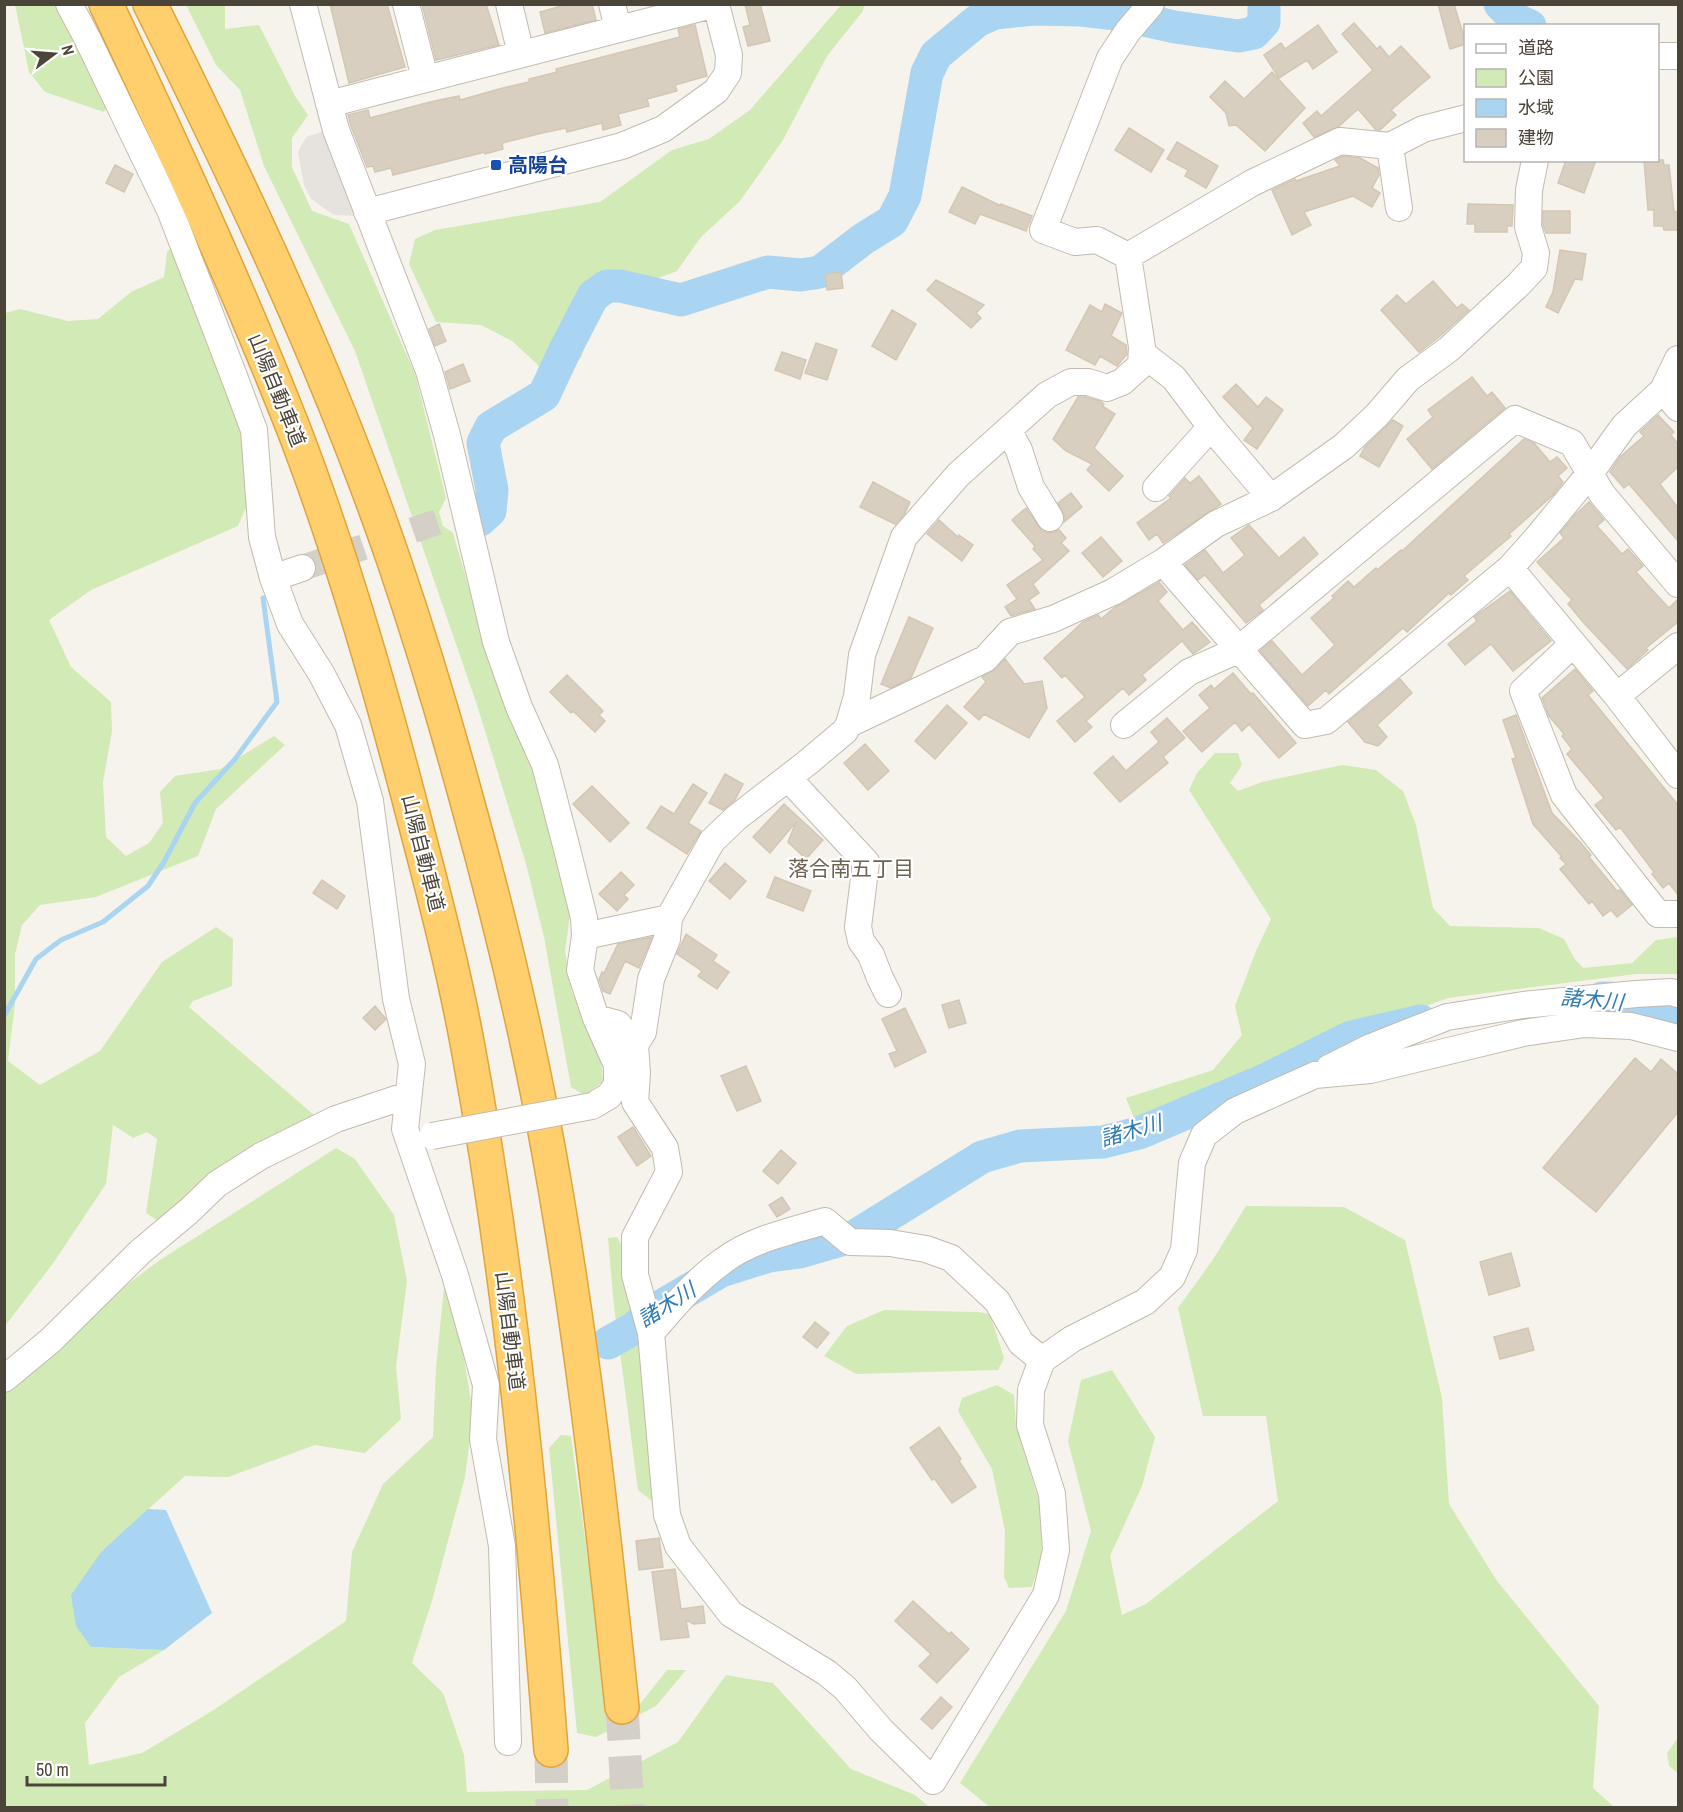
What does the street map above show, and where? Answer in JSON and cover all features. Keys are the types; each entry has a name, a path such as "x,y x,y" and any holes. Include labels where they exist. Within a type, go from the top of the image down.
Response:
{"highway":[{"name":"山陽自動車道","path":"106,4 218,246 295,434 345,577 379,688 425,860 469,1050 493,1200 530,1493 551,1750"},
{"path":"150,4 214,132 277,267 341,417 395,563 449,736 486,869 525,1031 555,1190 580,1343 603,1525 622,1707"}],"street":[{"path":"69,4 170,210 254,430 262,537 273,578 290,624 321,673 348,725 370,801 396,999 412,1064 405,1129 455,1275 486,1385 483,1439 502,1546 508,1742"},
{"path":"303,4 336,130 429,371 447,435 455,515 519,707 545,765 584,918 585,936 580,970 596,1018 617,1065 617,1085 609,1096 592,1106 432,1136 405,1129"},
{"path":"406,4 424,78"},
{"path":"509,4 521,54"},
{"path":"612,4 618,29"},
{"path":"329,104 716,4 729,55 728,73 716,91 663,129 622,146 367,212"},
{"path":"1128,256 1096,240 1075,242 1043,230 1110,58 1148,7"},
{"path":"1659,56 1678,56"},
{"path":"1128,256 1252,183 1340,141 1390,146 1422,129 1464,118"},
{"path":"1390,146 1399,208"},
{"path":"849,724 985,659 1010,632 1053,619 1113,592 1163,562 1216,524 1271,498 1344,446 1377,415 1408,379 1449,349 1534,268 1536,253 1528,226 1529,190 1535,162"},
{"path":"635,1045 643,1032 651,979 667,939 669,918 712,841 735,818 789,778 849,724 857,696 862,655 904,537 958,476 1047,395 1071,382 1088,382 1107,388 1122,382 1141,365 1143,354 1128,256"},
{"path":"1143,354 1174,378 1211,427 1271,498"},
{"path":"1163,562 1305,725 1326,721 1510,568 1591,472 1624,426 1671,399 1678,359"},
{"path":"1124,724 1189,672 1238,650 1515,419 1572,443 1602,494 1678,584"},
{"path":"1156,488 1211,427"},
{"path":"1008,430 1019,450 1031,487 1050,518"},
{"path":"273,578 302,568"},
{"path":"1510,568 1572,645 1617,696 1678,775"},
{"path":"1572,645 1523,692 1564,795 1658,914 1678,914"},
{"path":"1617,696 1678,646"},
{"path":"789,778 866,862 858,927 861,941 871,955 888,994"},
{"path":"585,936 669,918"},
{"path":"596,1018 618,1024 635,1045 637,1073 635,1102 665,1148 669,1172 635,1237 635,1275 651,1333 667,1515 678,1546 731,1614 827,1673 933,1781 1046,1595 1056,1550 1052,1494 1030,1425 1031,1390 1042,1360 1072,1339 1145,1302 1172,1277 1184,1250 1192,1163 1204,1135 1235,1111 1371,1047 1446,1017 1546,1003 1636,994 1671,992 1678,994"},
{"path":"1315,1075 1370,1070 1523,1033 1585,1024 1631,1026 1678,1038"},
{"path":"4,1379 51,1340 140,1252 217,1184 261,1156 336,1119 408,1095"},
{"path":"651,1333 678,1302 723,1260 762,1240 825,1221 850,1242 890,1243 926,1249 951,1258 997,1301 1021,1343 1042,1360"}],"shaded area":[{"path":"330,129 358,216 334,215 311,199 304,185 298,152 306,137"}],"green space":[{"path":"842,4 864,5 863,11 827,56 783,140 740,201 701,237 677,271 640,285 606,279 588,291 582,356 562,381 548,384 537,364 512,341 481,325 436,322 409,264 415,239 435,230 600,202 672,150 709,139 750,110"},
{"path":"15,5 61,5 109,105 104,112 45,92 29,72"},
{"path":"186,5 225,5 225,29 259,25 295,96 308,115 292,138 292,167 312,211 349,224 415,374 446,498 439,512 443,526 453,533 484,640 535,773 570,915 565,951 571,990 601,1056 603,1082 584,1095 571,1087 544,937 526,864 477,705 355,351 264,166 240,90 216,65"},
{"path":"173,245 243,429 247,505 238,526 91,590 49,620 71,667 111,702 112,731 103,782 106,837 126,856 149,843 163,823 160,792 175,776 220,769 274,736 285,745 216,809 198,856 96,897 40,905 22,925 15,954 15,1004 8,1061 40,1085 100,1051 162,962 216,927 233,939 232,986 193,1001 189,1007 314,1115 266,1142 158,1221 146,1213 157,1139 147,1132 133,1138 113,1125 106,1184 54,1262 5,1326 5,313 20,309 68,321 98,319 131,292 164,277 167,252"},
{"path":"1215,753 1238,753 1242,765 1230,783 1238,791 1262,782 1342,765 1376,770 1403,791 1416,825 1433,908 1450,926 1539,928 1564,939 1574,958 1583,968 1632,963 1656,940 1678,937 1678,974 1636,974 1448,998 1373,1026 1313,1039 1228,1090 1170,1129 1136,1123 1126,1098 1213,1070 1242,1035 1235,1006 1271,919 1189,790 1197,773"},
{"path":"336,1148 355,1159 394,1215 407,1281 396,1367 401,1419 365,1453 315,1445 228,1477 185,1476 102,1551 91,1647 164,1650 119,1677 85,1723 89,1765 142,1753 212,1711 346,1621 352,1552 383,1484 433,1437 436,1368 445,1277 460,1334 473,1413 465,1477 432,1601 412,1663 443,1693 464,1755 467,1792 587,1790 678,1742 726,1675 773,1683 851,1769 915,1795 929,1807 5,1807 4,1386 90,1312 160,1260"},
{"path":"1246,1206 1344,1207 1405,1240 1442,1398 1449,1504 1497,1581 1599,1706 1593,1788 1614,1807 991,1808 960,1783 1066,1611 1091,1531 1068,1441 1081,1380 1112,1370 1155,1437 1142,1486 1110,1556 1122,1615 1146,1604 1278,1501 1266,1416 1203,1416 1178,1308 1212,1261"},
{"path":"617,1237 625,1251 642,1334 656,1492 652,1501 638,1490 614,1306 608,1238"},
{"path":"884,1310 990,1314 1004,1358 998,1370 856,1374 824,1356 847,1326"},
{"path":"997,1385 1014,1395 1016,1425 1039,1501 1042,1554 1032,1587 1009,1588 1004,1577 1005,1531 992,1469 958,1411 962,1398"},
{"path":"561,1435 571,1436 610,1709 640,1704 667,1670 686,1670 656,1706 596,1737 577,1733 549,1448"},
{"path":"1678,1738 1678,1773 1669,1766 1667,1753"}],"water":[{"path":"148,1509 166,1510 212,1613 164,1650 91,1647 76,1626 71,1595 102,1551"}],"building":[{"path":"330,4 387,4 405,67 349,83"},
{"path":"422,4 486,4 499,45 436,60"},
{"path":"568,4 592,4 596,20 545,33 540,12"},
{"path":"745,4 760,4 770,41 748,46 743,27 750,25"},
{"path":"1438,4 1454,4 1464,37 1464,45 1450,49"},
{"path":"1354,23 1377,49 1380,46 1389,57 1401,46 1430,77 1391,110 1396,115 1380,130 1376,130 1358,109 1338,127 1314,137 1303,123 1317,111 1321,116 1373,70 1342,34"},
{"path":"695,25 707,76 675,85 677,91 647,99 649,106 618,114 621,125 603,130 602,123 567,132 566,128 542,133 502,143 503,149 393,175 391,168 375,172 373,166 367,167 351,126 348,115 368,110 370,118 459,96 460,100 529,82 529,79 557,72 556,69 680,37 678,29"},
{"path":"1318,25 1337,52 1313,69 1307,60 1279,78 1264,55 1281,43 1285,49"},
{"path":"1272,72 1305,108 1265,151 1236,125 1229,126 1226,113 1210,97 1225,81 1244,99"},
{"path":"1129,128 1164,150 1151,172 1115,150"},
{"path":"1177,142 1218,166 1206,188 1185,176 1188,170 1167,159"},
{"path":"1343,156 1360,158 1378,168 1379,175 1372,188 1380,193 1372,207 1353,196 1304,212 1311,225 1292,235 1272,190 1295,179 1296,181 1340,166 1335,160"},
{"path":"1663,160 1664,165 1669,165 1674,212 1678,211 1678,230 1664,230 1663,226 1654,226 1654,210 1648,210 1644,162"},
{"path":"1565,162 1595,162 1584,193 1558,183"},
{"path":"115,165 133,174 124,192 106,183"},
{"path":"962,187 1001,206 1001,204 1032,216 1026,231 980,214 975,224 949,212"},
{"path":"1468,204 1513,205 1512,226 1507,226 1507,232 1475,232 1475,224 1467,224"},
{"path":"1543,211 1570,211 1570,233 1546,233 1543,225"},
{"path":"1560,250 1586,254 1582,280 1575,279 1558,313 1546,307 1553,292"},
{"path":"841,272 843,288 827,290 825,274"},
{"path":"936,280 984,305 976,313 981,318 971,328 927,290"},
{"path":"1433,281 1457,308 1462,304 1469,310 1419,352 1381,310 1397,295 1406,304"},
{"path":"1105,304 1122,313 1111,336 1126,345 1127,354 1117,366 1100,356 1095,365 1066,350 1090,305 1102,312"},
{"path":"892,310 916,324 896,360 872,346"},
{"path":"439,324 446,341 435,346 429,329"},
{"path":"816,343 837,350 827,380 805,373"},
{"path":"782,352 806,360 800,379 775,370"},
{"path":"463,364 470,381 450,389 445,372"},
{"path":"1472,377 1487,396 1492,392 1505,408 1432,469 1407,439 1433,417 1428,410"},
{"path":"1236,384 1258,407 1266,397 1283,410 1257,449 1244,440 1253,428 1223,397"},
{"path":"1078,397 1100,401 1104,404 1102,406 1115,414 1094,448 1123,476 1109,491 1087,470 1092,464 1066,451 1053,439"},
{"path":"1658,415 1674,432 1671,435 1678,444 1678,467 1660,484 1678,508 1678,541 1629,484 1624,488 1610,472 1620,457 1644,436 1640,432"},
{"path":"1393,420 1403,426 1379,467 1360,456 1365,447"},
{"path":"1524,439 1534,443 1550,462 1557,457 1567,468 1558,476 1563,482 1553,495 1509,534 1511,536 1464,576 1468,580 1451,595 1449,593 1407,632 1403,628 1329,694 1326,690 1308,706 1260,651 1272,641 1302,675 1335,645 1311,618 1334,598 1332,596 1348,581 1354,587 1376,568 1377,570 1402,551"},
{"path":"1199,476 1221,504 1163,543 1157,534 1149,540 1137,523 1171,498 1169,496 1185,478 1190,483"},
{"path":"873,482 910,502 904,515 895,524 860,507"},
{"path":"1071,493 1082,507 1064,522 1065,517 1058,503"},
{"path":"1589,502 1604,520 1597,526 1622,554 1628,549 1643,566 1636,572 1654,592 1669,608 1678,599 1678,622 1646,648 1648,650 1627,669 1568,604 1572,600 1537,562 1564,538 1560,533"},
{"path":"1026,508 1042,531 1051,533 1059,530 1066,538 1061,543 1069,551 1033,584 1039,593 1029,600 1035,609 1011,616 1005,607 1017,599 1007,585 1043,560 1033,549 1035,546 1012,520"},
{"path":"939,520 958,537 959,535 973,545 962,561 927,534"},
{"path":"1249,525 1279,558 1304,537 1318,554 1259,605 1263,610 1246,623 1205,575 1198,580 1185,565 1205,550 1223,573 1245,555 1231,538"},
{"path":"1101,537 1122,561 1103,577 1082,553"},
{"path":"1159,582 1167,592 1158,601 1183,630 1192,622 1210,642 1193,654 1182,641 1142,675 1146,680 1129,695 1123,688 1086,721 1092,727 1075,742 1057,721 1085,697 1065,675 1062,678 1044,658 1083,622 1098,615 1101,619 1114,608"},
{"path":"1510,591 1551,641 1513,671 1491,644 1465,665 1448,644 1477,621 1474,617"},
{"path":"909,617 933,628 911,678 891,688 881,684"},
{"path":"1005,659 1024,684 1042,681 1047,708 1029,738 984,714 979,720 964,707 986,682 982,677 996,669"},
{"path":"1575,669 1593,691 1588,695 1678,805 1678,895 1669,883 1663,888 1652,874 1654,872 1620,827 1616,830 1595,805 1604,798 1567,754 1572,749 1562,736 1564,734 1549,716 1542,698"},
{"path":"1233,673 1296,743 1279,758 1249,724 1242,731 1235,722 1202,752 1183,731 1210,708 1199,695 1211,685 1214,689"},
{"path":"567,675 603,711 599,715 605,721 595,732 550,692"},
{"path":"1400,679 1412,693 1377,725 1387,737 1378,746 1365,742 1348,722"},
{"path":"947,705 967,723 935,759 915,741"},
{"path":"1516,715 1552,813 1591,855 1589,857 1617,891 1620,890 1632,905 1617,917 1611,910 1603,916 1592,901 1589,904 1560,869 1566,864 1560,858 1562,857 1533,824 1512,759 1516,758 1503,720"},
{"path":"1167,718 1185,738 1163,757 1168,763 1120,802 1094,773 1113,756 1126,771 1159,742 1151,732"},
{"path":"865,744 889,771 868,790 844,763"},
{"path":"725,774 743,784 735,800 723,810 709,803"},
{"path":"693,784 707,793 688,823 701,831 687,854 647,828 661,806 674,814"},
{"path":"592,786 629,823 610,842 573,804"},
{"path":"784,804 823,840 806,859 788,842 796,822 770,853 753,837"},
{"path":"725,863 746,881 730,899 709,881"},
{"path":"621,872 634,885 624,895 628,899 617,911 599,894"},
{"path":"775,877 811,891 803,911 767,897"},
{"path":"322,880 345,896 337,909 313,893"},
{"path":"686,934 717,955 713,961 729,972 717,989 698,976 702,971 677,954"},
{"path":"652,937 639,968 625,961 610,994 603,991 599,979 618,944"},
{"path":"959,1000 966,1023 949,1028 942,1005"},
{"path":"375,1006 386,1019 375,1030 363,1018"},
{"path":"905,1008 926,1052 895,1067 889,1054 897,1051 882,1019"},
{"path":"1635,1058 1651,1072 1661,1059 1678,1074 1678,1112 1596,1212 1543,1168"},
{"path":"746,1066 761,1101 737,1111 721,1076"},
{"path":"633,1127 651,1156 637,1166 618,1137"},
{"path":"781,1150 796,1163 778,1184 763,1171"},
{"path":"782,1197 790,1209 777,1217 769,1205"},
{"path":"1511,1253 1520,1286 1489,1295 1480,1262"},
{"path":"815,1322 829,1333 817,1348 803,1337"},
{"path":"1528,1328 1534,1350 1500,1359 1494,1337"},
{"path":"939,1427 961,1459 959,1461 976,1487 952,1503 934,1478 932,1480 910,1448"},
{"path":"659,1538 663,1567 639,1570 636,1541"},
{"path":"675,1569 681,1609 703,1606 705,1623 694,1624 686,1620 689,1637 661,1640 652,1572"},
{"path":"913,1601 969,1649 937,1683 919,1666 931,1654 895,1621"},
{"path":"941,1697 952,1707 932,1729 921,1719"}],"waterway":[{"path":"480,520 490,511 492,490 483,443 491,427 544,395 593,296 607,286 620,286 681,300 768,272 801,275 820,272 863,239 892,221 905,196 927,73 936,55 977,21 995,13 1034,9 1081,10 1238,36 1254,33 1264,22 1264,4"},
{"path":"1500,4 1515,19 1526,24"},
{"path":"4,1016 36,959 61,940 103,922 148,886 164,862 195,803 235,759 277,702 263,598"},
{"name":"諸木川","path":"1602,998 1611,998 1678,1015"},
{"name":"諸木川","path":"608,1343 633,1329 663,1305 721,1271 769,1256 800,1252 855,1236 982,1157 1020,1146 1103,1142 1139,1133 1265,1080 1351,1037 1421,1021"}],"tunnel":[{"path":"302,568 446,519"},
{"path":"622,1707 628,1808"},
{"path":"551,1750 552,1808"}],"place":[{"name":"高陽台","path":"496,165"}],"district":[{"name":"落合南五丁目","path":"851,869"}]}
